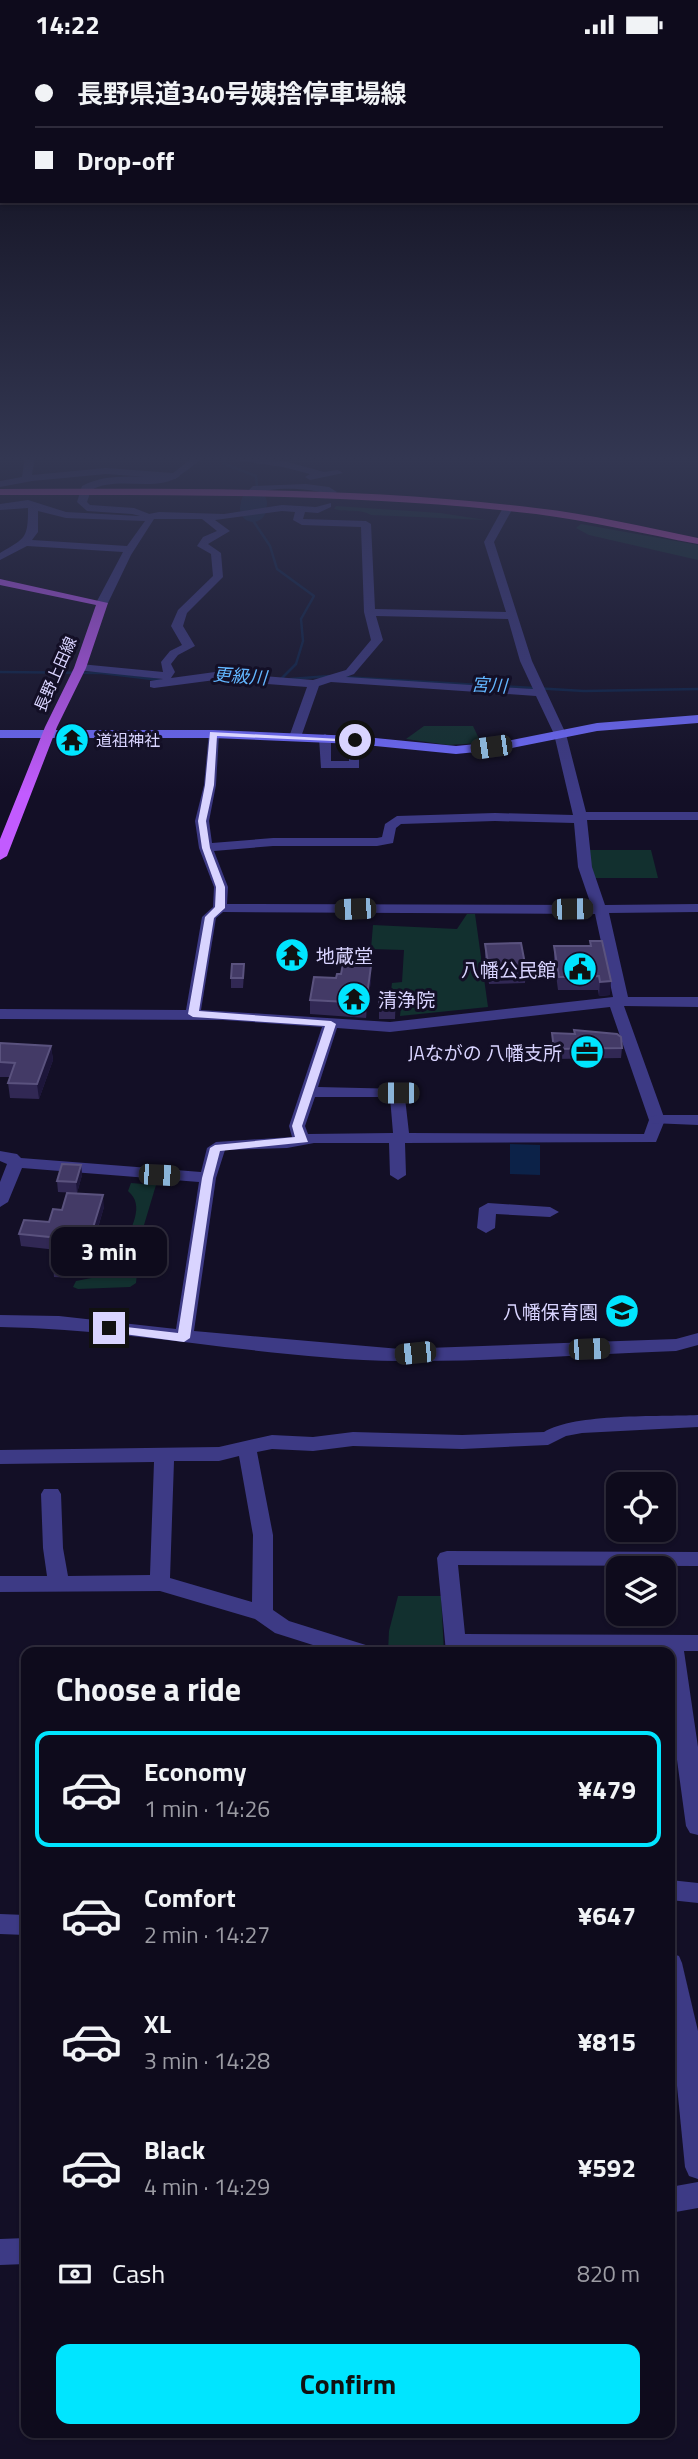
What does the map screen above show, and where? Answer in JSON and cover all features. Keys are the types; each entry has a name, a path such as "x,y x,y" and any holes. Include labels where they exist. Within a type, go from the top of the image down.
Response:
{"main road":[{"path":"0,582 102,603"},
{"name":"長野上田線","path":"0,856 48,734 78,673 102,603"},
{"path":"0,734 213,734 355,740 456,750 507,745 624,724 698,719"}],"street":[{"path":"102,603 120,568"},
{"path":"169,672 165,664 168,657 190,643 177,626 182,612 218,577 218,568"},
{"path":"78,673 154,684 206,677 314,684 338,678 350,673 377,641 370,612 368,568"},
{"path":"184,1338 208,1178 215,1148 222,1145 304,1139 399,1137 650,1139 657,1119 618,1001 602,912 583,859 580,817 560,734 526,661 498,568"},
{"path":"370,612 513,616"},
{"path":"78,673 167,676 169,672 230,670 248,678"},
{"path":"338,678 540,690"},
{"path":"295,737 314,684"},
{"path":"213,734 210,785 203,807 206,848 221,887 220,908"},
{"path":"325,739 325,765 355,765 355,740"},
{"path":"206,848 273,842 377,842 388,839 390,827 397,820 698,815"},
{"path":"193,1014 209,917 220,908 440,911 698,908"},
{"path":"0,1014 193,1014 390,1027 618,1001 698,1002"},
{"path":"304,1139 297,1133 297,1126 331,1024"},
{"path":"309,1092 398,1093 398,1175"},
{"path":"657,1119 698,1120"},
{"path":"0,1202 8,1160 208,1178"},
{"path":"486,1228 488,1208 550,1212"},
{"path":"0,1321 60,1322 184,1338 400,1355 676,1345 698,1339"},
{"path":"0,1457 219,1454 272,1442 313,1444 353,1439 462,1442 548,1438 561,1430 582,1427 698,1421"},
{"path":"247,1449 263,1535 262,1613"},
{"path":"160,1583 164,1453"},
{"path":"51,1494 53,1548 59,1585"},
{"path":"698,1559 447,1558 453,1632 457,1647 698,1643"},
{"path":"0,1584 160,1583 262,1613 282,1627 345,1647"},
{"path":"672,1643 673,1647"},
{"path":"675,1664 698,1826"},
{"path":"675,1891 698,1893"},
{"path":"0,1924 21,1926"},
{"path":"675,1979 688,2047 698,2167"},
{"path":"675,2199 698,2195"},
{"path":"0,2252 21,2251"}],"green space":[{"path":"424,726 473,726 481,743 448,745 406,739"},
{"path":"588,850 651,850 658,878 593,878"},
{"path":"467,914 475,914 488,1007 400,1016 401,1007 389,1006 392,983 402,982 404,950 371,949 373,925 457,929"},
{"path":"131,1183 156,1185 138,1245 128,1250 124,1247 136,1210 136,1203 128,1191"},
{"path":"126,1258 138,1263 136,1283 130,1287 73,1287 76,1281 117,1273 121,1259"},
{"path":"398,1596 441,1596 444,1647 388,1647 389,1631"}],"water":[{"path":"510,1144 540,1145 540,1175 510,1174"}],"building":[{"path":"590,941 602,941 611,981 600,982 599,976 559,977 554,946 591,946"},
{"path":"521,943 526,969 489,970 485,944"},
{"path":"232,964 244,964 243,978 231,978"},
{"path":"343,964 371,966 366,1003 310,1000 314,977 336,978 337,974 341,974"},
{"path":"381,995 396,995 395,1004 379,1004"},
{"path":"574,1030 617,1034 621,1037 622,1048 554,1049 552,1033 575,1034"},
{"path":"0,1043 51,1046 37,1084 8,1083 15,1063 0,1062"},
{"path":"62,1164 81,1165 76,1182 57,1181"},
{"path":"67,1193 103,1195 92,1231 103,1231 99,1243 76,1241 70,1265 53,1265 59,1238 19,1234 24,1220 49,1222 53,1209 62,1210"}],"waterway":[{"name":"更級川","path":"277,568 314,596 301,619 303,641 296,664 281,679"},
{"name":"更級川","path":"0,672 102,673 160,680"},
{"name":"宮川","path":"290,679 330,676"},
{"name":"宮川","path":"342,677 584,691 698,689"}],"place":[{"name":"道祖神社","path":"72,740"},
{"name":"地蔵堂","path":"292,955"},
{"name":"八幡公民館","path":"580,969"},
{"name":"清浄院","path":"354,999"},
{"name":"JAながの 八幡支所","path":"587,1052"},
{"name":"八幡保育園","path":"622,1311"}],"route":[{"path":"109,1328 184,1338 215,1148 222,1145 287,1143 304,1139 297,1133 297,1126 331,1024 267,1017 193,1014 209,917 220,908 221,887 206,848 202,821 210,785 213,734 355,740"}]}
